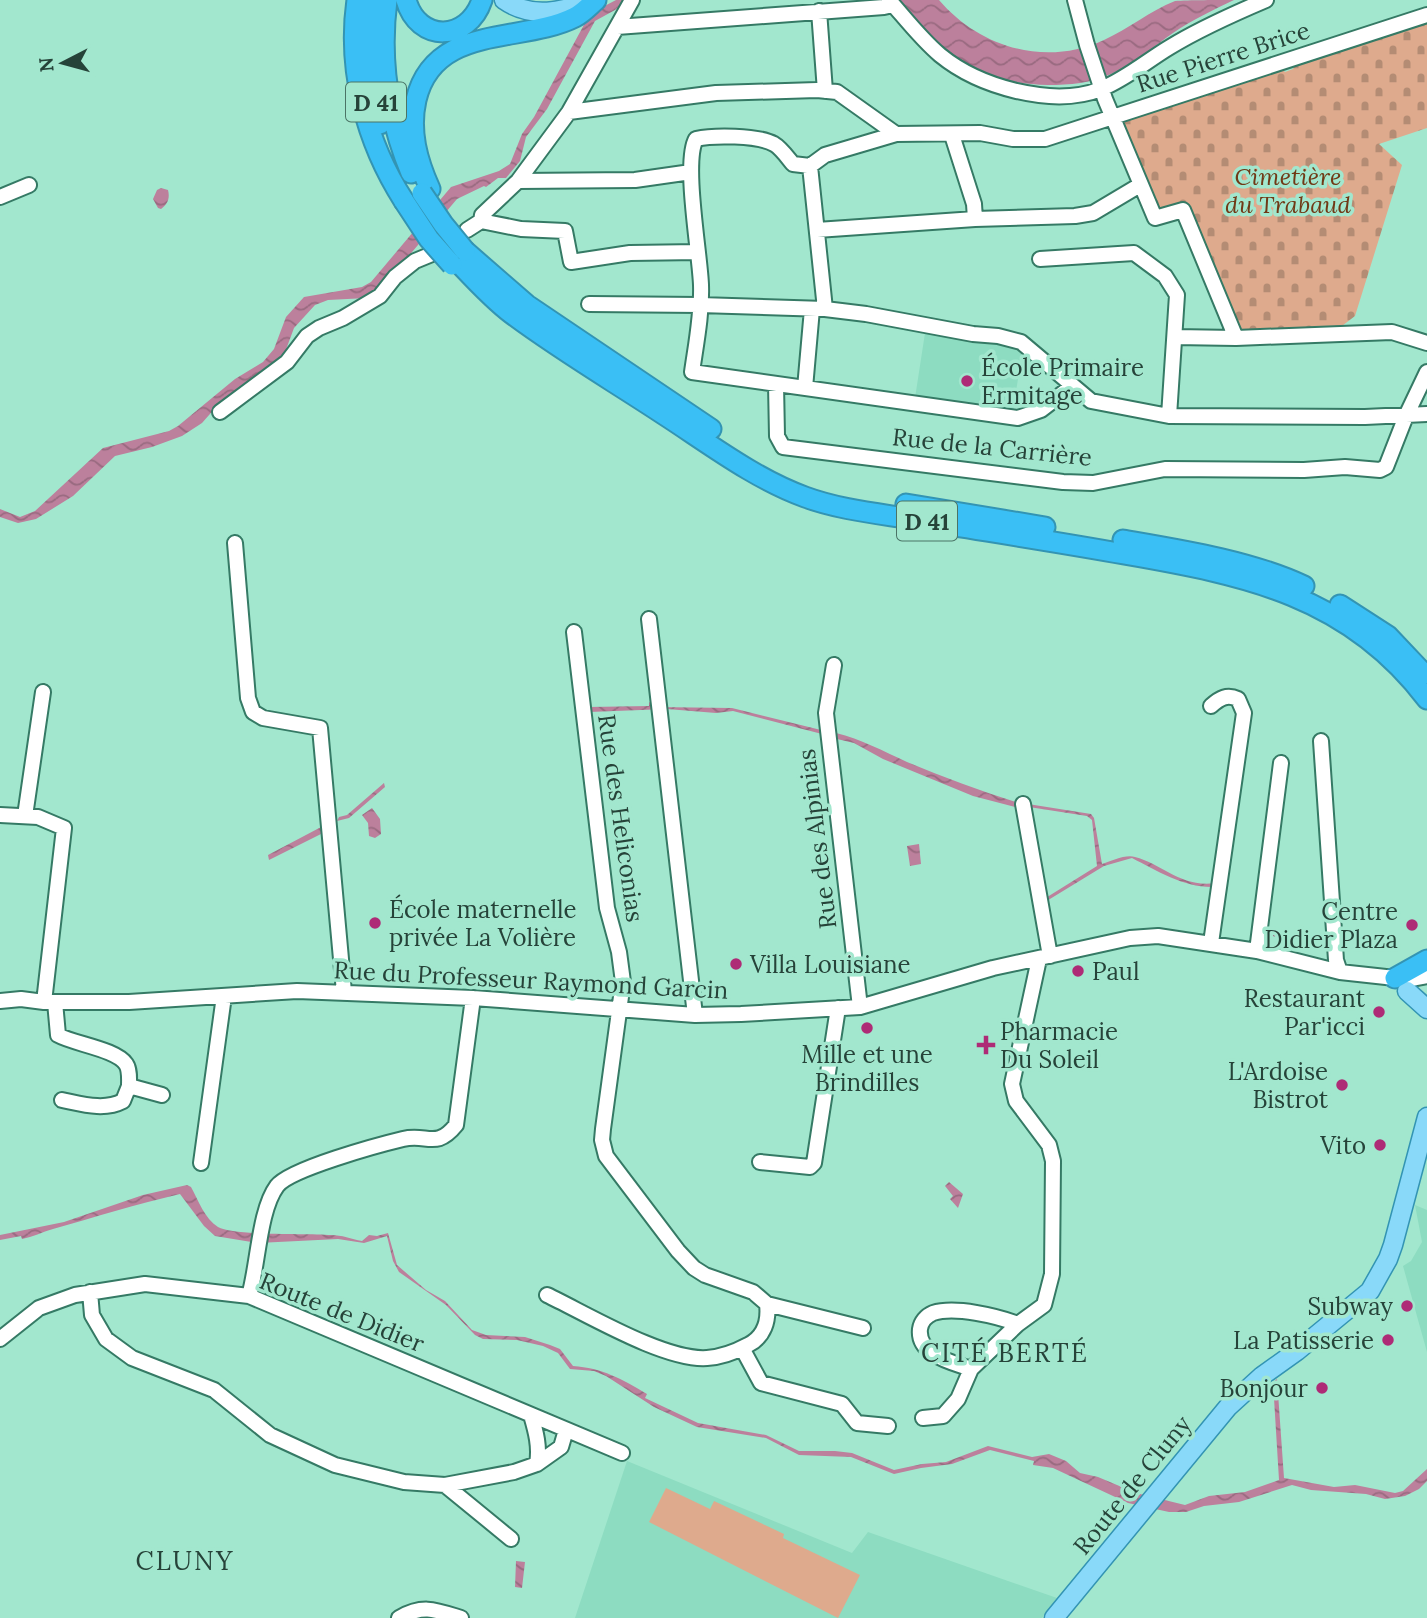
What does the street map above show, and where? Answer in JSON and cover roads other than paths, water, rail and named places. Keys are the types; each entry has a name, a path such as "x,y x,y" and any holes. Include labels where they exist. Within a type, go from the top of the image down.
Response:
{"highway":[{"path":"357,0 355,57 364,113 382,162 417,195"},
{"name":"D 41","path":"373,0 370,64 377,110 391,156 417,195"},
{"name":"D 41","path":"387,0 383,60 387,94 417,195 436,236 462,251 554,324 762,463 817,489 1184,550 1272,573 1298,583 1364,618 1404,650 1420,674 1427,699"},
{"path":"406,0 411,13 424,27 446,32 471,20 482,0"},
{"path":"417,195 420,164 413,132 415,105 421,83 428,72 460,47 497,35 565,22 584,11 594,0"},
{"name":"D 41","path":"462,251 510,313 729,456 806,497 848,508 1072,544 1242,577 1298,597 1332,615 1420,674"},
{"path":"1420,674 1427,716"},
{"path":"1395,982 1427,960"}],"main road":[{"path":"504,0 515,7 544,12 560,11 594,0"},
{"path":"1395,982 1427,1009"},
{"name":"Route de Cluny","path":"1054,1618 1228,1408 1370,1291 1393,1245 1427,1117"}],"street":[{"path":"462,251 482,215 518,181 569,112 632,0"},
{"path":"617,26 884,7 891,2 942,56 986,81 1027,93 1056,96 1091,92 1213,23 1266,0"},
{"path":"1073,2 1112,117 1155,219 1183,210 1236,338"},
{"path":"819,11 825,91"},
{"name":"Rue Pierre Brice","path":"810,166 825,155 897,134 980,133 1037,141 1427,15"},
{"path":"569,112 716,93 825,91 837,92 897,134"},
{"path":"952,135 974,204 975,219"},
{"path":"805,388 818,309 817,230 810,166 793,164 774,144 726,137 695,139 691,146 691,172 700,304 692,372 776,384 1018,418 1041,410 1071,387"},
{"path":"518,181 635,180 691,172"},
{"path":"0,197 29,185"},
{"path":"817,230 975,219 1075,216 1093,213 1140,185"},
{"path":"481,221 521,229 565,231 571,262 630,253 698,252"},
{"path":"1040,259 1134,253 1165,276 1177,295 1169,416"},
{"path":"220,412 287,362 307,336 380,296 395,277 415,261 432,254"},
{"path":"589,304 700,304 818,309 866,314 1021,342 1037,353 1071,387 1091,401 1169,416 1427,414"},
{"path":"1175,337 1236,338 1392,332 1427,343"},
{"path":"1406,416 1427,372"},
{"name":"Rue de la Carrière","path":"776,384 777,436 783,447 1083,482 1142,475 1164,469 1304,470 1345,467 1380,470 1386,467 1406,416"},
{"path":"235,543 248,698 253,712 263,718 320,728 344,992"},
{"path":"649,619 695,1015"},
{"name":"Rue des Heliconias","path":"574,632 607,908 619,952 622,982 602,1140 606,1156 694,1268 753,1292 767,1304 863,1328"},
{"name":"Rue des Alpinias","path":"834,665 826,713 860,1007"},
{"path":"24,816 43,692"},
{"path":"1211,943 1244,713 1238,699 1232,696 1225,696 1212,706"},
{"path":"1321,741 1336,960 1340,972"},
{"path":"1259,940 1281,762"},
{"path":"923,1418 943,1416 958,1399 971,1369 1018,1324 1044,1305 1052,1274 1053,1161 1049,1145 1016,1101 1012,1084 1044,957 1023,804"},
{"path":"0,815 38,817 64,828 50,1002 58,1035 116,1056 126,1063 130,1074 123,1101 109,1106 97,1106 62,1100"},
{"name":"Rue du Professeur Raymond Garcin","path":"0,1001 20,999 50,1002 130,1002 297,991 473,998 695,1015 860,1007 935,984 1044,957 1130,938 1158,936 1211,943 1259,940 1340,972 1395,982 1427,993"},
{"name":"Rue du Professeur Raymond Garcin","path":"1395,982 1427,976"},
{"path":"201,1163 224,996"},
{"path":"249,1296 268,1201 277,1185 295,1173 407,1138 436,1141 447,1136 456,1125 473,998"},
{"path":"760,1163 810,1167 814,1163 838,1008"},
{"path":"129,1086 162,1095"},
{"name":"Route de Didier","path":"0,1339 39,1308 90,1292 145,1284 249,1296 622,1453"},
{"path":"90,1292 93,1315 106,1339 132,1358 214,1390 270,1435 335,1465 404,1482 445,1485 514,1472 537,1464 561,1447 566,1430"},
{"path":"547,1295 667,1353 704,1358 724,1356 756,1341 762,1335 768,1313 767,1304"},
{"path":"971,1369 927,1349 920,1334 920,1325 925,1318 933,1313 961,1312 1004,1318 1018,1324"},
{"path":"742,1348 761,1383 842,1404 858,1423 888,1426"},
{"path":"531,1415 537,1436 537,1464"},
{"path":"445,1485 511,1539"},
{"path":"399,1618 413,1610 435,1609 461,1618"}],"water":[{"path":"616,0 626,0 615,10 595,21 547,109 526,137 520,161 506,178 498,178 486,187 457,199 379,291 367,298 328,300 315,305 294,328 281,363 217,406 202,423 182,436 115,456 73,496 36,519 18,523 0,517 0,509 20,517 35,511 103,448 169,431 178,426 235,379 263,362 274,349 286,317 304,297 362,287 371,282 451,187 499,171 510,164 522,134 586,21 595,11"},
{"path":"897,0 939,0 955,17 994,41 1037,52 1060,52 1104,40 1175,1 1234,0 1173,33 1111,74 1080,83 1048,85 1000,78 962,61 930,35"},
{"path":"161,188 168,190 169,196 161,209 153,199"},
{"path":"649,702 656,707 732,708 821,730 822,734 733,711 716,713 667,709 589,712 589,707 649,706"},
{"path":"836,733 1019,803 1019,808 973,796 883,759 854,743 837,739"},
{"path":"384,783 385,787 349,818 337,821 339,817 347,815"},
{"path":"1028,804 1091,814 1102,864 1131,856 1145,860 1182,879 1203,884 1215,883 1214,887 1182,882 1132,858 1104,866 1045,902 1044,899 1097,866 1092,820 1087,816 1029,807"},
{"path":"372,808 380,819 381,834 375,838 369,836 368,823 362,815"},
{"path":"323,826 323,833 269,860 268,855"},
{"path":"919,844 921,864 910,866 907,846"},
{"path":"1269,929 1332,945 1332,952 1269,935"},
{"path":"949,1182 963,1194 958,1208 950,1199 953,1196 945,1186"},
{"path":"187,1185 191,1187 209,1219 218,1227 227,1230 335,1235 362,1241 369,1235 388,1233 397,1265 426,1290 445,1301 472,1330 486,1335 525,1337 550,1345 560,1349 573,1366 593,1369 620,1379 647,1394 645,1398 698,1423 766,1435 799,1451 852,1453 894,1470 946,1462 988,1446 1032,1457 1049,1454 1066,1461 1080,1473 1098,1477 1136,1493 1185,1505 1209,1496 1245,1492 1279,1480 1273,1382 1277,1379 1284,1478 1334,1487 1355,1485 1395,1493 1403,1491 1427,1469 1427,1481 1419,1489 1405,1496 1385,1499 1366,1494 1311,1490 1292,1485 1239,1502 1204,1506 1186,1512 1169,1512 1128,1503 1053,1468 1033,1465 1034,1461 990,1450 952,1464 894,1474 851,1457 799,1455 766,1438 697,1427 654,1407 606,1376 594,1371 570,1369 558,1353 543,1346 517,1340 483,1339 475,1335 446,1305 399,1272 393,1261 387,1236 364,1243 338,1239 258,1243 215,1236 180,1194 26,1238 22,1239 21,1236 0,1240 0,1235 64,1222 143,1195"},
{"path":"516,1561 525,1562 522,1588 515,1587"}],"place":[{"name":"École Primaire Ermitage","path":"967,381"},
{"name":"École maternelle privée La Volière","path":"375,923"},
{"name":"Centre Didier Plaza","path":"1412,925"},
{"name":"Villa Louisiane","path":"736,964"},
{"name":"Paul","path":"1078,971"},
{"name":"Restaurant Par'icci","path":"1379,1012"},
{"name":"Mille et une Brindilles","path":"867,1028"},
{"name":"Pharmacie Du Soleil","path":"986,1045"},
{"name":"L'Ardoise Bistrot","path":"1342,1085"},
{"name":"Vito","path":"1380,1145"},
{"name":"Subway","path":"1407,1306"},
{"name":"La Patisserie","path":"1388,1340"},
{"name":"Bonjour","path":"1322,1388"}],"district":[{"name":"CITÉ BERTÉ","path":"1005,1352"},
{"name":"CLUNY","path":"185,1560"}],"park label":[{"name":"Cimetière du Trabaud","path":"1288,190"}]}
